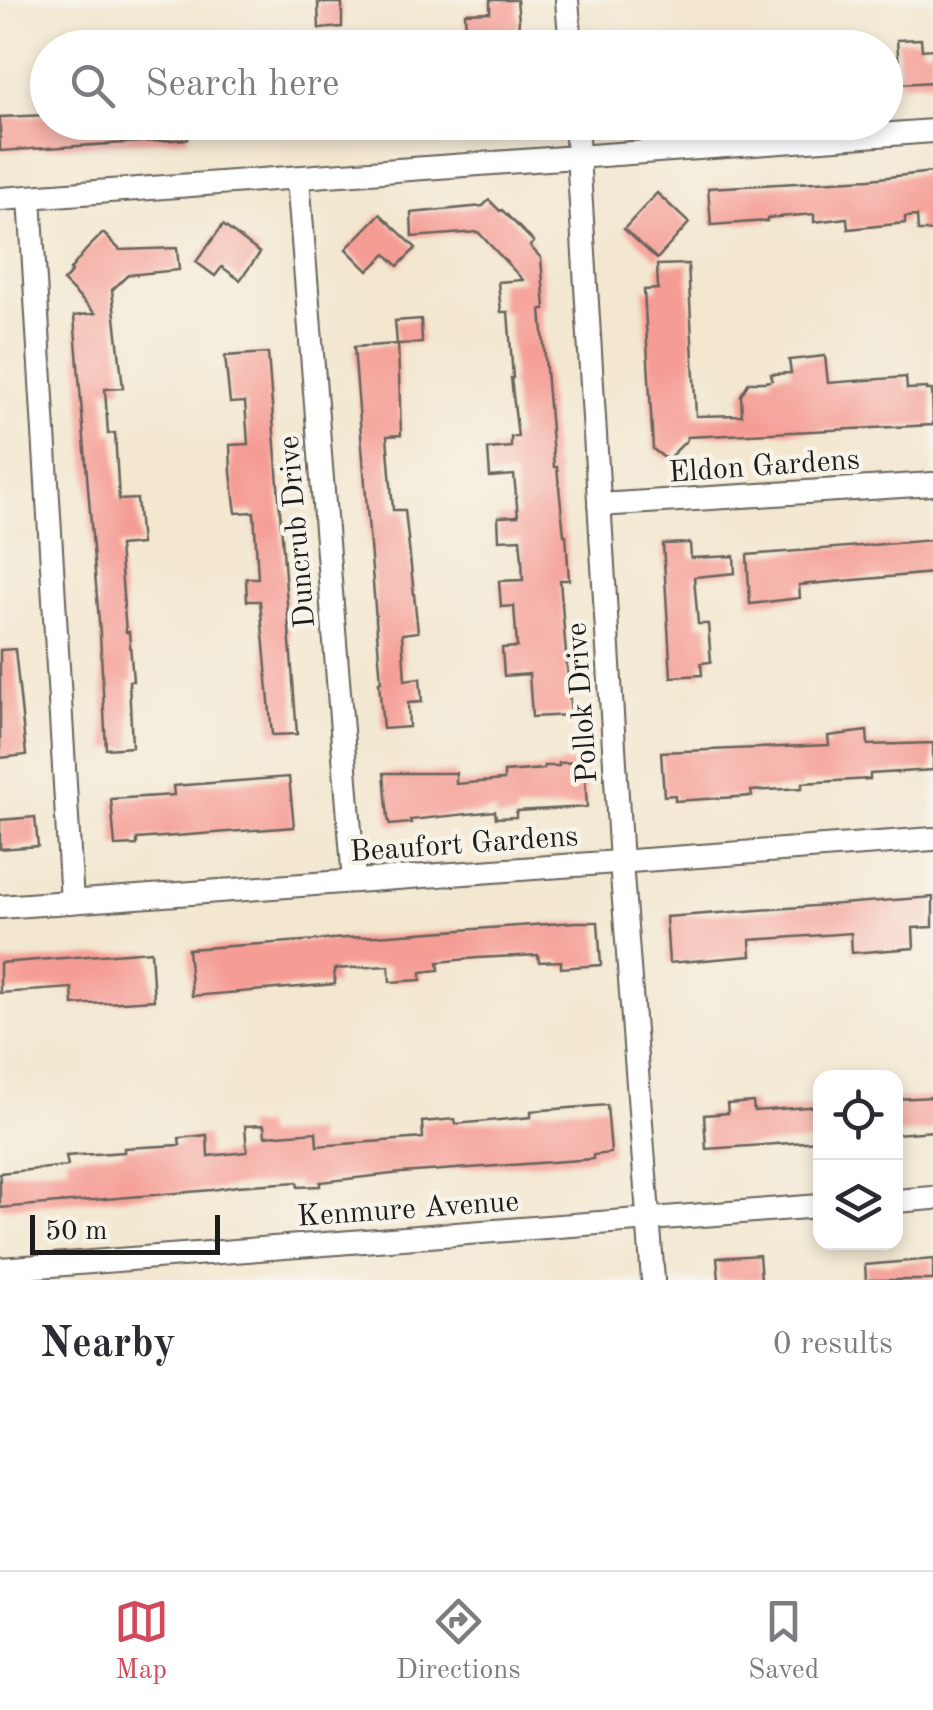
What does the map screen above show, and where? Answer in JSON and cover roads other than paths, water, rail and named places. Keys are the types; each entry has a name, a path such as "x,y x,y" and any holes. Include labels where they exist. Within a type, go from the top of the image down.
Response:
{"street":[{"path":"568,0 570,30"},
{"path":"903,133 933,131"},
{"name":"Pollok Drive","path":"578,140 620,862 652,1280"},
{"path":"0,199 806,140"},
{"name":"Duncrub Drive","path":"298,178 354,881"},
{"path":"30,196 72,902"},
{"name":"Eldon Gardens","path":"598,505 933,484"},
{"name":"Beaufort Gardens","path":"0,907 933,839"},
{"path":"903,1200 933,1198"},
{"name":"Kenmure Avenue","path":"0,1269 813,1207"}]}
